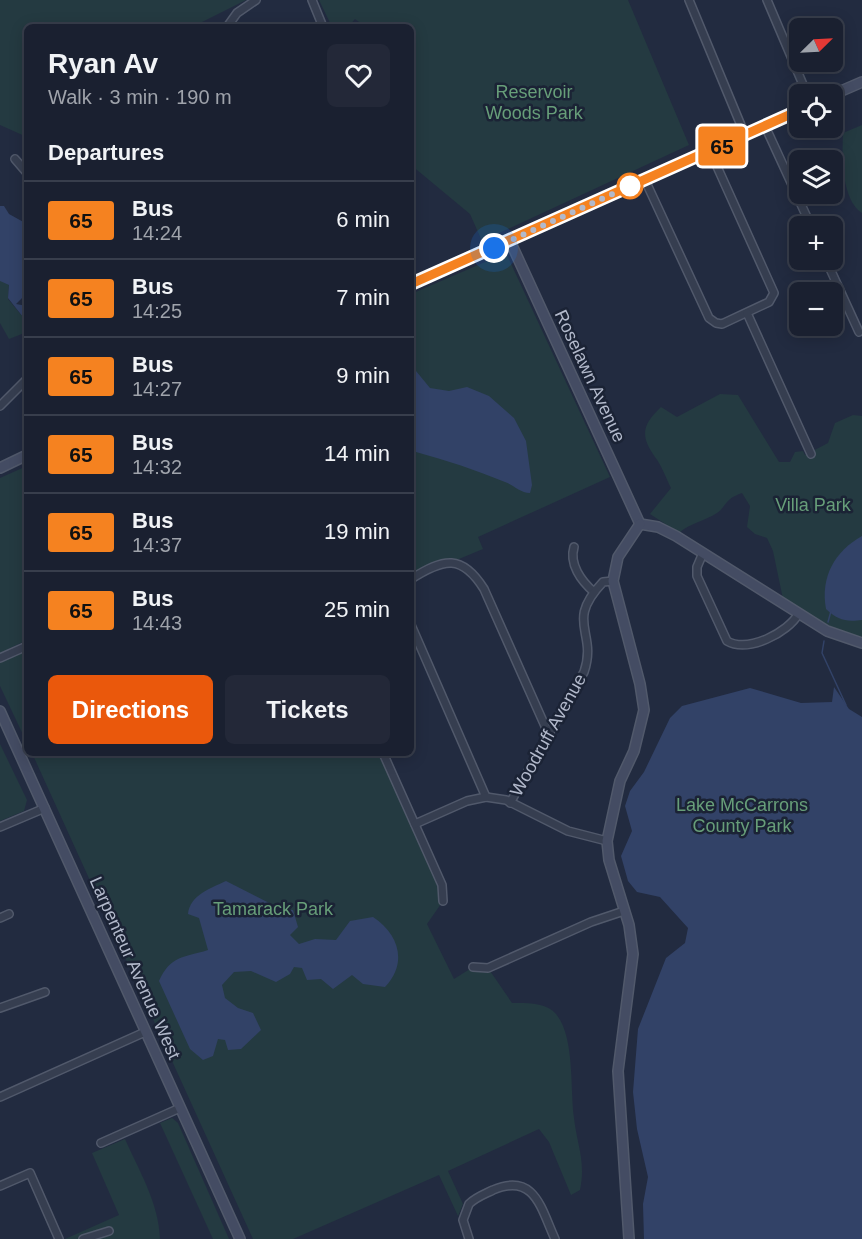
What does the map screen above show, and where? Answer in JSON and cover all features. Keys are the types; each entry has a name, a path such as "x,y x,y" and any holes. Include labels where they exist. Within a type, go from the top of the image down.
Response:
{"street":[{"path":"229,24 237,13 256,0"},
{"path":"312,0 322,24"},
{"path":"689,0 746,135"},
{"path":"767,0 803,84"},
{"path":"843,90 862,82"},
{"path":"414,283 789,115"},
{"path":"765,126 806,216"},
{"path":"645,180 710,318 722,324 747,313 769,302 774,297 774,290 710,151"},
{"path":"15,159 24,170"},
{"name":"Roselawn Avenue","path":"510,241 640,524"},
{"path":"831,270 859,332"},
{"path":"747,313 811,454"},
{"path":"0,406 24,382"},
{"path":"0,468 24,457"},
{"path":"629,1239 618,1071 633,954 624,910 609,860 607,841 620,781 634,751 644,710 640,684 612,581 618,557 640,524 666,530 827,631 862,643"},
{"path":"574,547 572,554 580,577 594,592 603,582 612,581"},
{"path":"703,553 697,567 697,576 727,641 734,645 758,642 791,626 799,613"},
{"path":"414,578 445,563 455,561 470,569 484,590 549,735"},
{"name":"Woodruff Avenue","path":"415,824 467,801 486,796 510,803 586,664 588,648 582,619 585,607 594,592"},
{"path":"414,632 486,796"},
{"path":"0,658 24,647"},
{"name":"Larpenteur Avenue West","path":"0,711 240,1239"},
{"path":"384,756 442,885 443,901"},
{"path":"510,803 551,824 607,841"},
{"path":"0,827 45,808"},
{"path":"473,968 488,968 591,922 624,910"},
{"path":"0,918 9,914"},
{"path":"0,1008 45,992"},
{"path":"0,1097 145,1032"},
{"path":"101,1143 180,1108"},
{"path":"0,1186 30,1173 59,1239"},
{"path":"469,1239 463,1220 465,1209 478,1197 514,1184 526,1187 536,1198 555,1239"},
{"path":"83,1239 109,1231"}],"green space":[{"path":"0,0 246,0 198,24 24,24 24,136 0,125"},
{"name":"Reservoir Woods Park","path":"319,0 628,0 689,145 482,241 470,214 414,167 414,24 362,24 355,19 351,24 331,24"},
{"path":"862,125 862,213 855,207 846,188 843,133"},
{"path":"506,253 610,477 478,537 483,549 414,578 414,293"},
{"path":"0,280 9,285 8,299 24,317 24,333 9,339 0,323"},
{"name":"Villa Park","path":"720,394 738,395 779,462 790,462 795,452 803,451 805,455 828,443 835,423 853,415 862,416 862,643 835,634 784,604 773,551 767,538 755,534 747,527 750,506 742,493 729,500 717,513 679,533 650,514 671,488 645,437 650,419 661,407 677,417"},
{"path":"24,467 24,641 0,653 0,478"},
{"path":"24,650 24,737 0,686 0,662"},
{"path":"0,744 27,800 24,811 0,821"},
{"name":"Tamarack Park","path":"33,756 384,756 442,885 443,901 427,924 454,979 473,967 488,968 512,1003 547,1007 556,1014 562,1024 569,1049 574,1118 582,1162 580,1190 571,1195 549,1142 539,1129 448,1171 463,1204 458,1216 439,1175 293,1239 253,1239"},
{"path":"172,1118 178,1123 229,1239 213,1239 160,1123"},
{"path":"125,1139 152,1200 160,1239 65,1239 119,1215 92,1153"}],"water":[{"path":"0,206 4,206 9,214 24,222 24,296 16,304 24,305 24,317 8,298 9,285 0,281"},
{"path":"414,371 430,388 449,391 467,387 489,396 514,418 526,441 532,485 530,493 523,492 483,473 414,453"},
{"path":"862,536 862,620 851,621 838,618 826,609 825,586 837,557 852,542"},
{"name":"Lake McCarrons County Park","path":"834,687 849,709 862,717 862,1239 644,1239 643,1204 648,1177 637,1129 633,1092 638,1029 666,958 685,943 688,928 660,897 637,892 628,881 621,856 632,831 625,806 630,791 644,772 670,718 682,706 750,688 801,703 832,702"},
{"path":"226,881 281,909 293,910 298,927 290,935 299,944 315,939 336,940 350,921 373,917 389,932 397,949 398,959 392,978 385,987 363,984 352,975 333,989 321,979 307,980 302,968 294,967 290,974 276,982 251,971 234,972 222,985 225,998 238,1008 253,1013 261,1030 241,1049 228,1050 225,1040 218,1039 213,1056 203,1060 190,1049 159,981 173,962 208,950 199,918 188,914 197,897"}],"waterway":[{"path":"828,622 831,611"},
{"path":"824,641 822,653 846,705"}],"bus line":[{"name":"65","path":"414,283 789,115"}],"route":[{"path":"494,248 632,186 630,186"}]}
